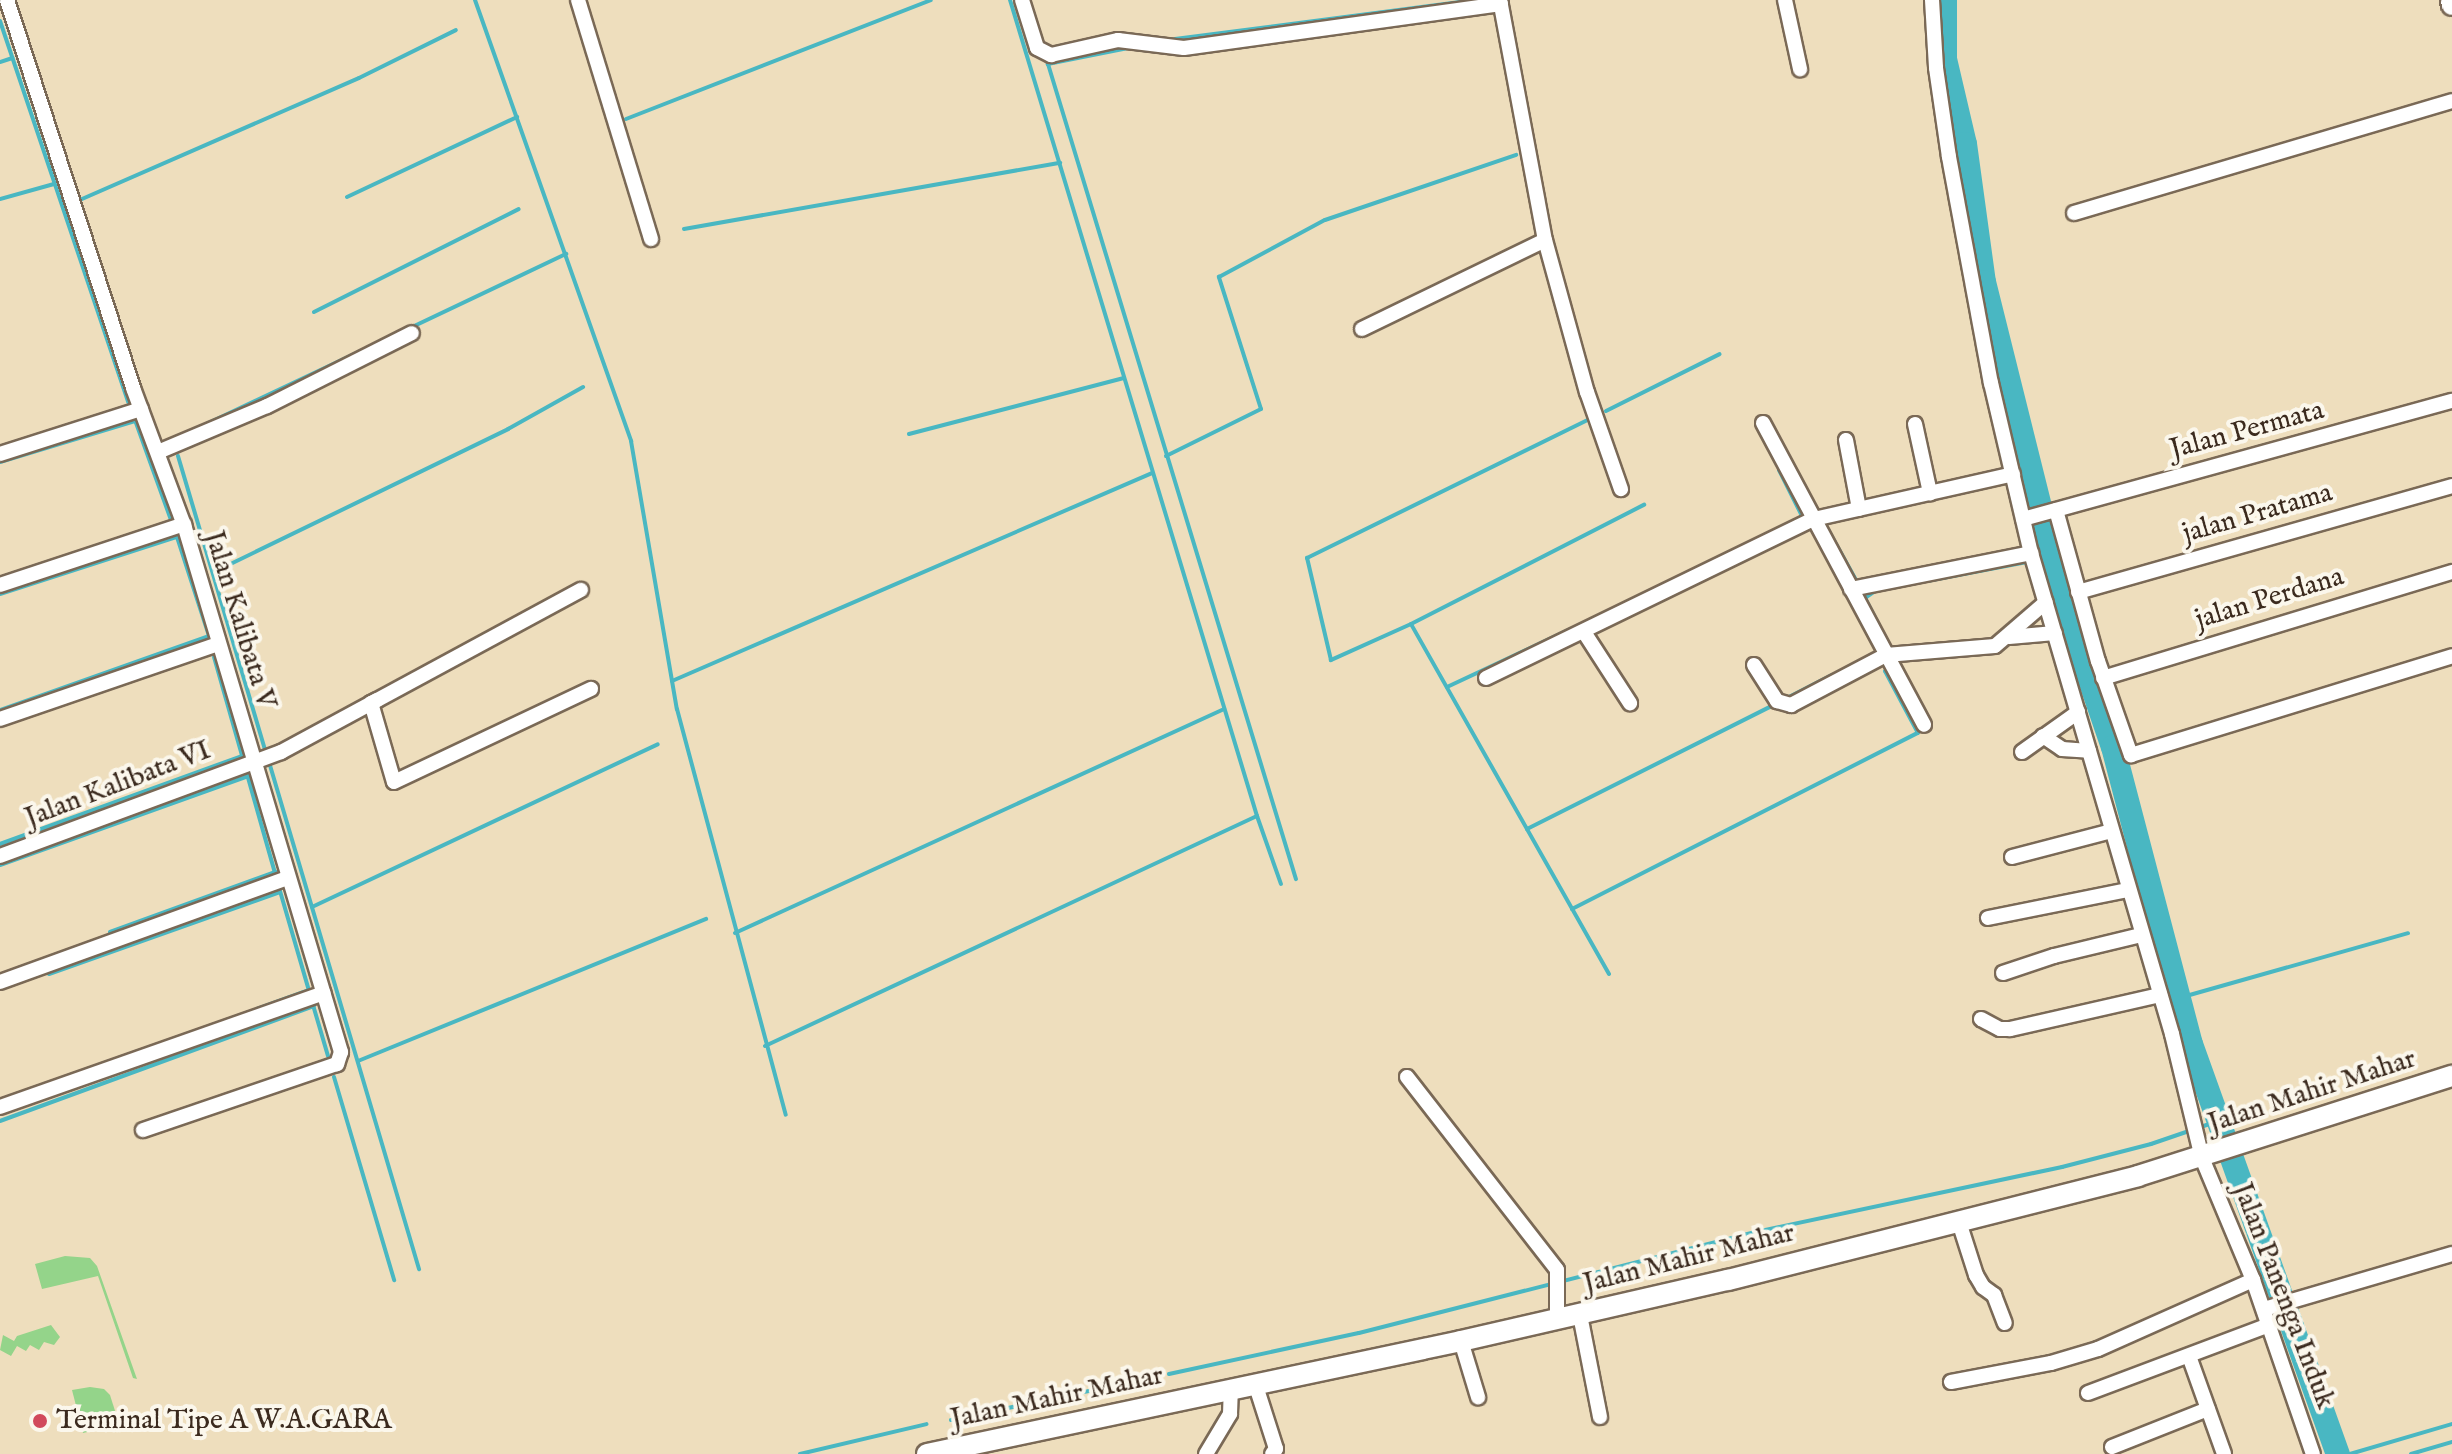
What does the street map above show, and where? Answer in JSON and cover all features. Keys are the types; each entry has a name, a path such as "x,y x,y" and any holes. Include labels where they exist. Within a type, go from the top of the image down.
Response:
{"highway":[{"name":"Jalan Mahir Mahar","path":"927,1454 1580,1315 1959,1222 2206,1156 2452,1076"}],"street":[{"name":"Jalan Kalibata V","path":"7,0 39,109 141,409 184,524 218,644 263,758 288,878 341,1052 337,1064 143,1130"},
{"path":"578,0 651,239"},
{"path":"1022,0 1037,48 1051,55 1124,39 1184,48 1501,2 1545,240 1587,392 1621,489"},
{"path":"1785,0 1800,69"},
{"path":"1932,0 1936,68 1949,157 1991,383 2013,474 2041,514 2078,592 2103,678 2131,755 2452,656"},
{"path":"2074,213 2452,101"},
{"path":"1362,329 1545,240"},
{"path":"158,452 267,406 412,333"},
{"name":"Jalan Permata","path":"2041,514 2452,401"},
{"path":"0,454 141,409"},
{"path":"1763,423 1924,725"},
{"path":"1915,424 1930,493"},
{"path":"1846,440 1859,509"},
{"path":"1486,678 1814,519 2013,474"},
{"name":"jalan Pratama","path":"2078,592 2452,486"},
{"name":"Jalan Panenga Induk","path":"2041,514 2031,553 2141,935 2206,1156 2253,1280 2269,1308 2269,1325 2313,1454"},
{"path":"0,585 184,524"},
{"path":"1851,589 2031,553"},
{"name":"jalan Perdana","path":"2103,678 2452,572"},
{"name":"Jalan Kalibata VI","path":"0,856 263,758 581,590"},
{"path":"1754,665 1777,701 1787,706 1886,655 1995,646 2046,602"},
{"path":"1584,632 1630,703"},
{"path":"2009,637 2055,633"},
{"path":"0,719 218,644"},
{"path":"371,703 394,782 591,689"},
{"path":"2022,752 2078,712"},
{"path":"2043,736 2062,749 2089,751"},
{"path":"2012,857 2112,831"},
{"path":"0,982 288,878"},
{"path":"1988,918 2128,890"},
{"path":"2003,973 2054,956 2141,935"},
{"path":"0,1107 323,993"},
{"path":"1981,1019 2000,1029 2010,1029 2160,995"},
{"path":"1407,1077 1557,1270 1557,1320"},
{"path":"1959,1222 1976,1275 1994,1295 2005,1323"},
{"path":"2269,1308 2452,1254"},
{"path":"1951,1382 2087,1353 2253,1280"},
{"path":"1580,1315 1600,1417"},
{"path":"2088,1393 2269,1325"},
{"path":"1461,1341 1478,1397"},
{"path":"2189,1356 2224,1454"},
{"path":"1255,1383 1276,1452"},
{"path":"1206,1454 1230,1414 1231,1389"},
{"path":"2112,1447 2208,1409"}],"green space":[{"path":"65,1256 90,1258 97,1266 137,1379 133,1378 98,1276 42,1289 35,1264"},
{"path":"51,1325 60,1337 54,1345 44,1342 39,1350 30,1345 26,1351 17,1346 11,1356 0,1350 3,1335 14,1341 17,1336"},
{"path":"90,1387 104,1389 110,1395 116,1414 104,1428 83,1433 72,1390"}],"waterway":[{"path":"475,0 631,441 677,709 786,1115"},
{"path":"626,119 931,0"},
{"path":"1010,0 1257,816 1281,884"},
{"path":"1175,39 1475,0"},
{"path":"1945,0 1945,59 1965,144 1984,282 2065,607 2113,747 2191,1044 2338,1454"},
{"path":"0,21 128,402"},
{"path":"82,199 359,78 456,30"},
{"path":"1128,48 1048,64 1296,879"},
{"path":"0,62 12,58"},
{"path":"347,197 517,117"},
{"path":"1166,456 1261,409 1219,277 1325,220 1516,155"},
{"path":"684,229 1060,163"},
{"path":"0,199 54,184"},
{"path":"314,312 519,209"},
{"path":"410,328 566,254"},
{"path":"200,427 369,347"},
{"path":"1606,411 1720,354"},
{"path":"909,434 1124,378"},
{"path":"214,572 508,429 583,387"},
{"path":"135,420 172,523"},
{"path":"0,462 135,421"},
{"path":"1411,624 1331,660 1307,558 1586,421"},
{"path":"178,456 266,753"},
{"path":"1784,468 1779,470 1803,518"},
{"path":"672,681 1152,473"},
{"path":"1811,499 1857,582"},
{"path":"1609,974 1411,624 1644,505"},
{"path":"0,710 209,636 175,531"},
{"path":"0,594 177,537"},
{"path":"2037,561 2053,558"},
{"path":"1927,581 2028,562"},
{"path":"1875,591 1865,598 1879,626"},
{"path":"1447,687 1571,629"},
{"path":"214,657 242,755"},
{"path":"1572,909 1918,733 1885,671 1890,667"},
{"path":"1787,698 1832,675"},
{"path":"1527,829 1775,704"},
{"path":"735,933 1224,709"},
{"path":"312,907 658,744"},
{"path":"0,844 242,756"},
{"path":"269,762 419,1269"},
{"path":"245,767 275,873"},
{"path":"0,865 248,776"},
{"path":"765,1046 1257,816"},
{"path":"110,932 275,872"},
{"path":"280,891 309,991"},
{"path":"49,974 280,892"},
{"path":"358,1061 706,919"},
{"path":"2179,998 2408,933"},
{"path":"257,1009 309,990"},
{"path":"313,1005 328,1056"},
{"path":"0,1121 314,1006"},
{"path":"334,1077 394,1280"},
{"path":"1169,1374 1359,1333 1756,1232 2062,1167 2151,1144 2218,1121"},
{"path":"2232,1180 2277,1301"},
{"path":"2280,1310 2333,1454"},
{"path":"951,1420 1145,1379"},
{"path":"800,1454 927,1424"},
{"path":"2350,1454 2452,1424"},
{"path":"2411,1454 2452,1442"}],"place":[{"name":"Terminal Tipe A W.A.GARA","path":"40,1421"}]}
